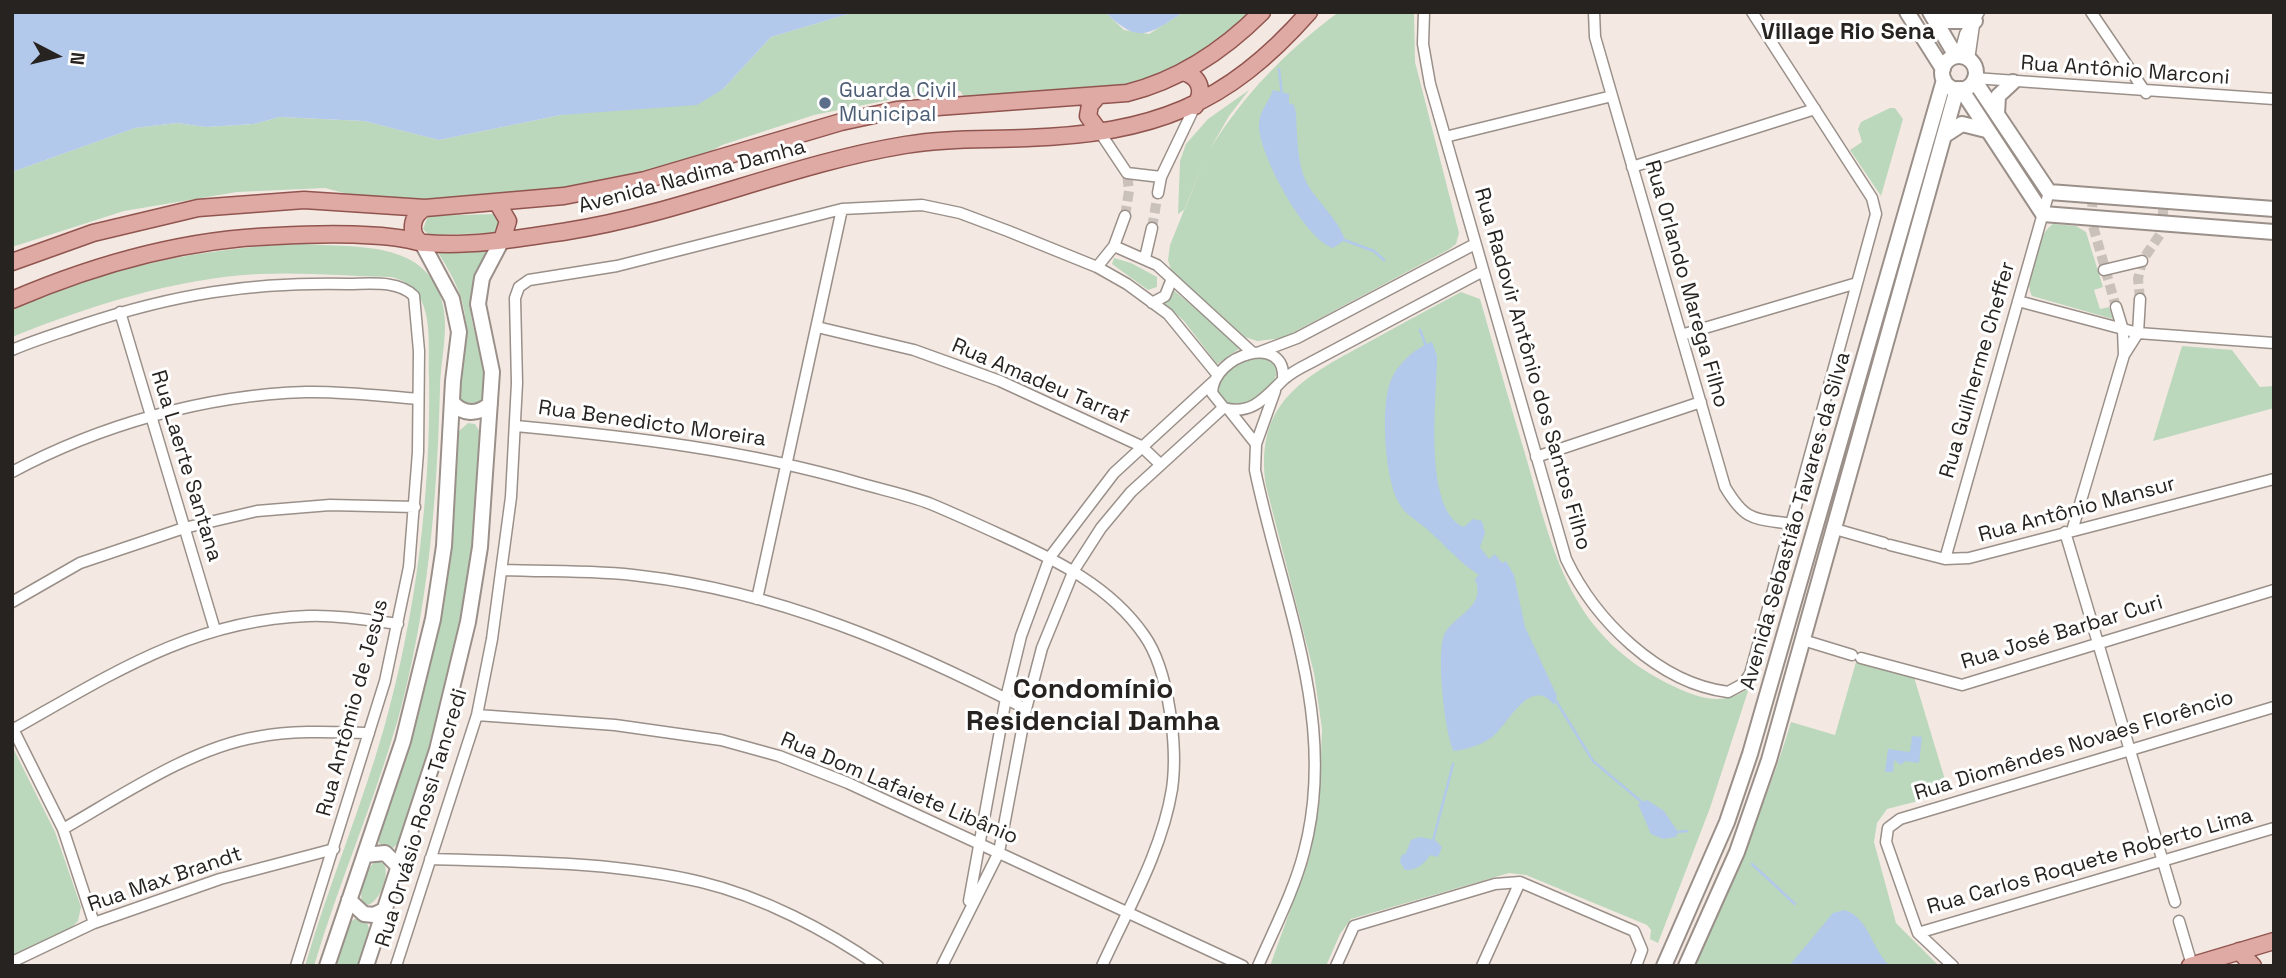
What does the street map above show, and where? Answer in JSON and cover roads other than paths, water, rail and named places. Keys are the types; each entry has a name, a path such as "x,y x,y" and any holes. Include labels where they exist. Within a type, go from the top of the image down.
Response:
{"main road":[{"name":"Avenida Nadima Damha","path":"12,262 93,233 198,208 304,200 425,208 498,204 564,196 645,180 841,122 897,110 1097,97 1144,89 1182,72 1223,47 1262,12"},
{"name":"Avenida Nadima Damha","path":"12,300 122,260 203,242 306,235 405,239 422,243 502,240 569,231 646,214 880,149 958,139 1027,138 1100,131 1147,121 1195,106 1243,76 1310,12"},
{"path":"1907,12 1943,74 1959,89 2043,214 2274,232"},
{"path":"1931,14 1948,20 1977,16"},
{"path":"1931,14 1961,57 1974,67 1974,79 2049,192 2274,209"},
{"path":"1943,74 1947,61 1961,57"},
{"path":"1182,72 1193,76 1200,85 1200,98 1195,106"},
{"name":"Avenida Sebastião Tavares da Silva","path":"1664,966 1727,822 1749,759 1943,74"},
{"path":"1959,89 1974,79"},
{"path":"1997,114 1998,96 2005,86 2013,82"},
{"name":"Avenida Sebastião Tavares da Silva","path":"1686,966 1737,852 1767,765 1959,89"},
{"path":"1097,97 1090,105 1088,116 1092,125 1100,131"},
{"path":"1945,135 1962,124 1986,130"},
{"path":"366,966 438,750 468,622 480,547 492,372 478,304 482,278 502,240 508,221 498,204"},
{"path":"327,966 403,741 433,619 444,546 459,332 457,314 445,282 422,243 415,237 413,225 417,214 425,208"},
{"path":"452,402 460,410 471,413 481,411 490,404"},
{"path":"1850,410 1853,414 1867,415"},
{"path":"451,428 461,421 472,419 489,430"},
{"path":"1749,759 1754,763 1767,765"},
{"path":"365,855 385,853 399,867"},
{"path":"349,900 364,914 374,915 384,910"},
{"path":"2191,966 2274,941"},
{"path":"2239,951 2253,966"}],"street":[{"name":"Rua Radovir Antônio dos Santos Filho","path":"1423,12 1425,64 1566,559 1580,587 1602,614 1641,652 1683,678 1721,691 1735,690 1749,674 1791,524"},
{"name":"Rua Orlando Marega Filho","path":"1594,12 1595,37 1726,487 1739,511 1749,517 1791,524"},
{"path":"1752,12 1875,206 1876,214 1791,524"},
{"path":"2091,12 2146,93"},
{"path":"1961,57 1977,16"},
{"name":"Rua Antônio Marconi","path":"1974,79 2146,93 2274,99"},
{"path":"1445,137 1612,96"},
{"path":"1158,193 1161,177 1195,106"},
{"path":"1632,167 1815,109"},
{"path":"1100,131 1127,173 1161,177"},
{"name":"Rua Guilherme Cheffer","path":"1945,559 2049,192"},
{"path":"757,599 842,209 922,205 960,213 1097,267 1168,314 1215,378 1212,393 1256,444"},
{"name":"Rua Orvásio Rossi Tancredi","path":"396,966 477,715 503,570 516,426 516,292 528,280 617,266 842,209"},
{"path":"1097,267 1114,246 1125,216"},
{"path":"1145,258 1152,228"},
{"path":"967,912 1006,698 1021,636 1050,557 1083,511 1141,446 1226,365 1297,338 1475,244"},
{"path":"1114,246 1145,258 1256,353 1268,353 1281,363 1283,380"},
{"path":"2104,270 2142,261"},
{"path":"942,966 999,852 1026,709 1042,648 1074,570 1101,528 1160,464 1226,409 1253,407 1283,380 1483,271"},
{"path":"1152,303 1165,296 1171,281"},
{"name":"Rua Antômio de Jesus","path":"120,312 213,290 282,283 390,285 408,290 417,303 415,507 409,567 398,624 369,733 296,966"},
{"path":"1681,335 1857,283"},
{"path":"2140,299 2138,333 2124,355 2068,532 2175,902"},
{"path":"2018,301 2138,333 2274,343"},
{"path":"2116,307 2123,330 2124,355"},
{"path":"12,350 120,312"},
{"name":"Rua Laerte Santana","path":"120,312 215,630"},
{"name":"Rua Amadeu Tarraf","path":"817,327 914,350 1000,381 1141,446 1160,464"},
{"path":"1258,966 1294,885 1305,851 1315,768 1315,731 1308,675 1255,470 1256,444 1275,390"},
{"path":"12,472 95,435 151,418 241,398 296,393 418,399"},
{"path":"1536,457 1701,402"},
{"name":"Rua Benedicto Moreira","path":"516,426 659,440 787,462 929,503 1050,557 1074,570 1116,603 1146,636 1161,674 1170,714 1172,788 1155,850 1102,966"},
{"name":"Rua Antônio Mansur","path":"1835,529 1945,559 1969,558 2274,479"},
{"path":"12,602 80,563 184,528 257,511 330,505 415,507"},
{"path":"503,570 642,576 757,599 882,641 1026,709"},
{"name":"Rua José Barbar Curi","path":"1803,640 1962,685 2274,590"},
{"path":"94,923 64,829 13,728 138,659 215,630 307,616 398,624"},
{"name":"Rua Diomêndes Novaes Florêncio","path":"1918,933 1886,842 1888,828 1900,819 2129,748 2274,707"},
{"name":"Rua Dom Lafaiete Libânio","path":"477,715 615,725 721,740 779,756 999,852 1243,966"},
{"path":"64,829 203,754 254,737 303,732 369,733"},
{"name":"Rua Carlos Roquete Roberto Lima","path":"1918,933 2274,828"},
{"name":"Rua Max Brandt","path":"12,961 94,923 220,879 334,849"},
{"path":"430,859 620,868 704,883 772,907 810,925 878,966"},
{"path":"1482,966 1520,882"},
{"path":"1336,966 1354,926 1496,884 1520,882 1625,925 1640,940 1642,950 1636,966"},
{"path":"2179,921 2191,966"},
{"path":"1918,933 1953,966"}],"water":[{"path":"12,12 855,12 771,37 723,89 697,105 561,115 439,140 364,121 280,117 254,124 206,127 177,123 135,128 12,172"},
{"path":"1105,12 1184,12 1152,31 1135,33"},
{"path":"1273,90 1289,94 1289,103 1294,105 1298,152 1306,182 1336,222 1345,240 1333,248 1322,242 1297,213 1266,155 1259,120"},
{"path":"1432,342 1437,356 1434,424 1437,476 1442,499 1451,516 1464,527 1473,519 1482,521 1485,533 1480,547 1489,559 1495,554 1502,563 1506,561 1514,575 1525,627 1557,696 1554,705 1545,697 1536,695 1528,699 1491,738 1473,747 1454,751 1443,694 1442,645 1449,628 1477,597 1475,579 1479,575 1462,563 1401,506 1390,479 1386,446 1385,412 1389,386 1395,372 1418,349"},
{"path":"1912,736 1922,737 1919,763 1905,761 1901,765 1894,760 1893,772 1885,772 1888,749 1910,752"},
{"path":"1647,800 1664,811 1678,832 1676,837 1663,839 1651,834 1638,804"},
{"path":"1420,837 1435,840 1442,847 1438,857 1430,855 1419,866 1405,870 1400,862 1401,856 1406,853 1411,840"},
{"path":"1845,910 1860,920 1890,966 1789,966 1833,913"}],"waterway":[{"path":"1279,69 1282,95"},
{"path":"1344,240 1374,251 1384,260"},
{"path":"1420,330 1426,346"},
{"path":"1556,701 1593,761 1643,803"},
{"path":"1433,841 1453,764"},
{"path":"1678,832 1687,831"},
{"path":"1752,864 1795,904"}],"tunnel":[{"path":"1125,216 1129,191 1127,173"},
{"path":"1152,228 1158,193"},
{"path":"2093,197 2091,219 2116,307"},
{"path":"2140,299 2138,279 2142,261 2161,233 2164,202"}],"place":[{"name":"Guarda Civil Municipal","path":"825,103"}],"district":[{"name":"Village Rio Sena","path":"1848,33"},
{"name":"Condomínio Residencial Damha","path":"1093,706"}]}
